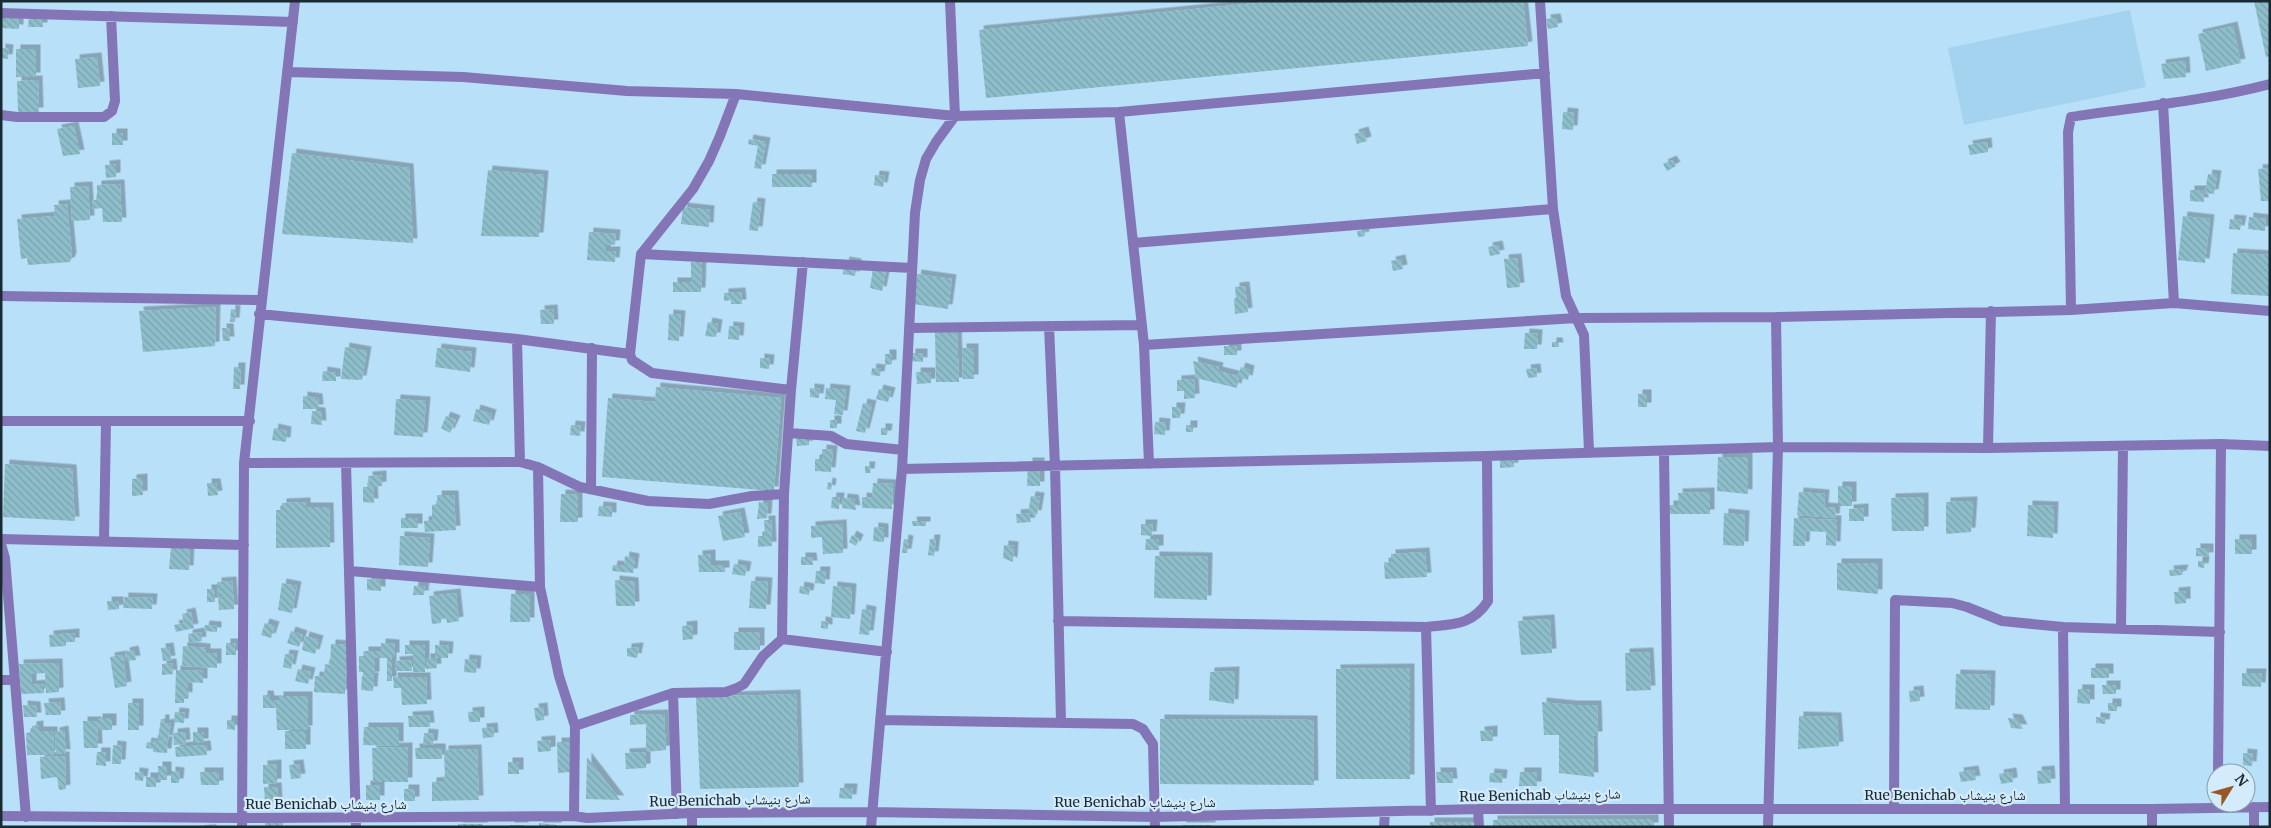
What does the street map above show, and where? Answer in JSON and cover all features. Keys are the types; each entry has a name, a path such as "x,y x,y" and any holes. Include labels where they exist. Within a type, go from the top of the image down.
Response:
{"street":[{"path":"242,823 244,463 250,421 260,300 295,1"},
{"path":"871,827 902,469 912,243 920,180 926,159 955,116 950,1"},
{"path":"1540,1 1553,209 1566,296 1584,335 1589,452"},
{"path":"1,13 293,22"},
{"path":"1,115 17,117 104,117 112,111 116,101 110,16"},
{"path":"288,72 463,78 628,91 736,94 955,116 1119,112 1544,73"},
{"path":"2071,310 2068,132 2071,117 2225,96 2270,84"},
{"path":"736,94 720,136 697,182 641,254 630,354 632,360 652,373 791,390"},
{"path":"2163,103 2174,303"},
{"path":"1119,112 1144,345 1149,464"},
{"path":"1133,243 1553,209"},
{"path":"641,254 912,268"},
{"path":"575,726 673,693 726,692 737,688 744,684 763,656 782,639 784,494 791,390 803,262"},
{"path":"1,296 260,300"},
{"path":"1144,345 1577,318 1776,317 2071,310 2174,303 2270,311"},
{"path":"1988,448 1991,311"},
{"path":"259,314 516,339 630,354"},
{"path":"1768,827 1778,446 1776,317"},
{"path":"909,328 1142,325"},
{"path":"1049,326 1055,466 1061,722"},
{"path":"516,339 520,462"},
{"path":"591,489 592,348"},
{"path":"1,421 250,421"},
{"path":"104,541 106,421"},
{"path":"789,433 831,436 846,444 903,450"},
{"path":"902,469 1487,456 1778,446 1988,448 2221,444 2270,446"},
{"path":"2218,763 2221,444"},
{"path":"2121,629 2123,446"},
{"path":"1664,450 1669,827"},
{"path":"1058,621 1426,627 1469,620 1478,615 1488,601 1487,456"},
{"path":"244,463 520,462 538,467 580,487 648,501 709,504 752,496 784,494"},
{"path":"346,463 356,822"},
{"path":"538,467 540,586 559,676 575,726 574,816"},
{"path":"1,539 244,545"},
{"path":"1,544 26,817"},
{"path":"350,571 540,586"},
{"path":"1894,809 1895,600 1952,603 1967,606 2002,620 2063,627 2220,632"},
{"path":"1426,627 1431,811"},
{"path":"2063,627 2065,809"},
{"path":"782,639 887,652"},
{"path":"1,680 14,680"},
{"path":"673,693 677,814"},
{"path":"880,720 1132,724 1143,729 1153,744 1155,822"},
{"name":"Rue Benichab شارع بنيشاب","path":"1,816 242,823 574,816 587,822 692,813 871,812 1155,822 1478,809 2152,809 2206,807"},
{"name":"Rue Benichab شارع بنيشاب","path":"2256,807 2270,807"},
{"path":"1478,809 1479,827"},
{"path":"2152,809 2152,827"},
{"path":"1384,827 1385,812"},
{"path":"692,813 692,827"},
{"path":"2254,813 2254,827"}],"shaded area":[{"path":"2130,10 2146,87 1964,125 1948,48"}],"building":[{"path":"1277,1 1523,1 1528,46 986,98 979,30"},
{"path":"2254,1 2270,1 2270,56 2266,57"},
{"path":"29,16 43,16 43,27 28,27"},
{"path":"1,18 19,18 19,29 2,28"},
{"path":"1556,18 1558,27 1548,29 1546,19"},
{"path":"2233,26 2241,63 2206,71 2198,34"},
{"path":"1,48 9,49 8,59 1,58"},
{"path":"16,49 36,49 36,77 16,77"},
{"path":"97,57 100,86 78,88 75,59"},
{"path":"2185,61 2186,77 2164,79 2161,64"},
{"path":"38,80 39,112 18,112 17,81"},
{"path":"1563,112 1574,113 1573,130 1562,129"},
{"path":"74,126 80,154 63,156 57,129"},
{"path":"1364,131 1367,141 1357,144 1354,134"},
{"path":"112,133 123,133 123,145 112,145"},
{"path":"749,139 766,142 761,169 754,168 758,146 748,144"},
{"path":"1987,142 1988,152 1970,155 1968,145"},
{"path":"292,153 409,168 413,243 282,234"},
{"path":"1672,160 1676,166 1667,171 1663,164"},
{"path":"116,164 116,177 106,178 105,165"},
{"path":"2270,168 2270,201 2261,201 2258,169"},
{"path":"488,170 544,175 539,237 481,236"},
{"path":"772,174 812,174 812,187 772,187"},
{"path":"2208,174 2217,175 2214,194 2205,193"},
{"path":"875,175 885,176 883,187 874,185"},
{"path":"120,184 122,222 103,222 102,208 92,209 92,200 97,200 97,185"},
{"path":"88,186 90,220 72,221 70,187"},
{"path":"2190,190 2203,190 2204,202 2190,201"},
{"path":"753,202 761,203 758,231 749,230"},
{"path":"67,204 72,257 70,262 28,265 27,258 21,259 17,219 55,216 54,205"},
{"path":"683,207 710,210 709,227 681,224"},
{"path":"2183,216 2210,219 2205,263 2178,260"},
{"path":"2249,217 2266,219 2265,231 2248,229"},
{"path":"2230,219 2242,220 2240,230 2229,229"},
{"path":"1364,230 1365,236 1358,237 1357,231"},
{"path":"589,232 616,234 615,245 606,244 606,251 616,251 615,262 587,260"},
{"path":"1498,245 1500,254 1490,256 1488,247"},
{"path":"2233,253 2270,255 2270,296 2231,294"},
{"path":"1517,258 1520,287 1507,288 1504,259"},
{"path":"1401,259 1403,269 1393,271 1391,261"},
{"path":"845,261 857,263 855,276 843,274"},
{"path":"691,262 702,262 701,292 673,292 673,282 691,282"},
{"path":"873,269 886,271 882,291 870,288"},
{"path":"917,274 952,279 948,309 913,304"},
{"path":"1245,286 1248,312 1235,314 1235,287"},
{"path":"741,292 742,304 731,304 731,300 724,301 724,293"},
{"path":"216,307 215,346 143,352 139,311"},
{"path":"231,309 236,310 235,322 230,322"},
{"path":"553,309 554,324 541,324 540,310"},
{"path":"669,314 681,315 679,341 668,340"},
{"path":"708,322 718,324 716,337 705,336"},
{"path":"729,326 740,327 739,340 728,339"},
{"path":"222,328 229,328 230,341 223,341"},
{"path":"957,331 959,382 936,382 935,332"},
{"path":"1525,333 1538,334 1537,349 1524,349"},
{"path":"1552,342 1558,342 1559,347 1552,347"},
{"path":"1224,346 1237,346 1237,355 1224,355"},
{"path":"345,347 367,351 362,380 341,379"},
{"path":"437,348 472,352 470,372 435,367"},
{"path":"962,348 974,348 974,379 963,379"},
{"path":"911,353 923,353 923,362 911,361"},
{"path":"885,354 892,354 892,364 885,365"},
{"path":"760,358 770,359 769,369 760,368"},
{"path":"1193,361 1219,367 1218,371 1238,376 1241,367 1250,370 1248,380 1239,378 1237,388 1196,378"},
{"path":"234,367 241,367 240,389 233,389"},
{"path":"872,368 881,369 880,376 871,375"},
{"path":"1536,368 1537,377 1528,378 1526,369"},
{"path":"323,371 336,373 336,381 322,381"},
{"path":"916,372 931,372 931,383 917,384"},
{"path":"1194,379 1195,398 1184,399 1184,391 1177,391 1177,380"},
{"path":"656,387 781,398 774,491 602,477 608,398 655,402"},
{"path":"810,388 820,389 819,398 810,397"},
{"path":"826,388 846,390 843,415 834,414 836,400 825,399"},
{"path":"879,389 891,392 888,402 876,399"},
{"path":"1638,394 1647,394 1647,407 1638,407"},
{"path":"303,396 318,398 319,409 303,409"},
{"path":"396,399 426,401 423,437 394,435"},
{"path":"863,403 872,405 865,433 856,431"},
{"path":"1172,407 1181,407 1180,418 1172,418"},
{"path":"476,409 492,414 489,425 473,421"},
{"path":"312,411 321,412 322,425 311,424"},
{"path":"446,416 456,420 450,433 441,428"},
{"path":"830,420 837,420 837,428 830,428"},
{"path":"1155,422 1166,423 1165,435 1154,434"},
{"path":"571,425 581,426 580,436 570,435"},
{"path":"1186,425 1193,425 1193,432 1186,432"},
{"path":"274,428 287,431 286,442 272,440"},
{"path":"881,428 888,428 887,435 881,435"},
{"path":"796,437 809,437 809,445 797,446"},
{"path":"822,449 833,450 831,472 815,471 815,459 822,459"},
{"path":"1718,457 1748,457 1748,494 1717,491"},
{"path":"1500,458 1513,458 1514,467 1500,468"},
{"path":"1028,462 1040,462 1040,486 1027,486"},
{"path":"5,464 72,469 75,521 3,517"},
{"path":"865,466 871,466 870,473 865,473"},
{"path":"382,475 382,486 373,487 374,503 363,502 363,487 369,487 368,476"},
{"path":"143,478 143,495 132,496 132,479"},
{"path":"828,482 832,483 831,490 827,489"},
{"path":"207,483 216,483 218,495 208,496"},
{"path":"873,483 893,484 892,509 862,508 862,497 872,498"},
{"path":"1838,486 1852,486 1852,506 1838,506"},
{"path":"1710,492 1710,514 1669,514 1669,505 1679,505 1678,493"},
{"path":"1799,492 1825,494 1824,507 1836,508 1835,518 1797,515"},
{"path":"561,494 578,495 578,522 560,522"},
{"path":"437,495 454,495 456,530 425,532 424,521 432,520 432,505 438,504"},
{"path":"1031,496 1040,497 1037,515 1028,513"},
{"path":"832,497 840,497 839,509 831,508"},
{"path":"1924,497 1924,531 1892,531 1891,498"},
{"path":"843,498 854,499 856,510 842,508"},
{"path":"1973,501 1971,532 1946,534 1946,502"},
{"path":"306,502 306,507 329,507 330,547 276,548 276,510 282,510 282,503"},
{"path":"759,502 768,504 767,518 757,519"},
{"path":"2028,505 2054,506 2053,538 2027,536"},
{"path":"599,506 612,507 612,517 598,516"},
{"path":"1864,508 1864,521 1849,521 1849,509"},
{"path":"740,512 745,537 723,541 718,516"},
{"path":"1028,513 1031,522 1017,523 1016,514"},
{"path":"1724,513 1745,515 1744,546 1723,545"},
{"path":"401,518 418,518 418,528 401,528"},
{"path":"1794,518 1837,520 1836,546 1826,545 1826,532 1806,531 1805,546 1793,546"},
{"path":"764,520 771,520 772,546 758,547 758,536 765,536"},
{"path":"912,521 926,521 926,526 913,526"},
{"path":"842,524 843,553 823,554 822,537 811,538 811,526"},
{"path":"1141,524 1153,524 1152,536 1141,535"},
{"path":"874,527 884,528 884,542 873,541"},
{"path":"852,535 859,539 856,546 849,542"},
{"path":"400,536 430,538 428,567 399,565"},
{"path":"904,539 909,540 907,553 902,553"},
{"path":"930,539 936,539 934,556 928,555"},
{"path":"1146,539 1159,539 1159,550 1145,550"},
{"path":"2235,539 2252,539 2252,554 2235,554"},
{"path":"1004,545 1014,546 1013,562 1003,558"},
{"path":"171,547 190,549 189,570 169,569"},
{"path":"2196,548 2209,548 2209,557 2196,556"},
{"path":"1425,552 1427,577 1385,579 1384,562 1391,563 1391,554"},
{"path":"711,554 711,565 725,565 725,572 699,572 698,555"},
{"path":"625,556 635,558 633,573 612,571 613,565 624,566"},
{"path":"1155,556 1208,557 1207,600 1154,598"},
{"path":"801,557 812,557 813,565 801,565"},
{"path":"2198,561 2205,561 2204,568 2198,567"},
{"path":"1837,563 1878,563 1878,594 1837,590"},
{"path":"734,564 747,566 745,576 732,574"},
{"path":"2184,569 2182,575 2170,576 2169,570"},
{"path":"816,571 826,571 825,584 815,583"},
{"path":"367,579 381,580 381,591 367,590"},
{"path":"615,580 634,582 635,606 616,606"},
{"path":"232,581 234,609 219,610 217,582"},
{"path":"751,581 768,582 766,609 749,608"},
{"path":"282,583 297,586 292,613 278,610"},
{"path":"414,586 425,586 424,595 413,595"},
{"path":"800,586 810,588 809,595 799,593"},
{"path":"833,586 852,588 850,619 831,617"},
{"path":"207,589 215,589 215,602 207,602"},
{"path":"2186,591 2186,603 2175,604 2174,592"},
{"path":"456,593 459,621 447,623 446,618 441,618 441,623 432,624 429,596"},
{"path":"511,594 530,594 530,622 510,622"},
{"path":"124,597 153,598 152,609 123,608"},
{"path":"107,601 119,601 119,609 108,610"},
{"path":"862,609 872,611 869,635 859,634"},
{"path":"191,612 194,628 176,632 174,625 184,623 182,614"},
{"path":"1550,619 1552,653 1521,655 1518,621"},
{"path":"821,621 828,622 828,629 821,628"},
{"path":"265,623 275,626 271,638 261,635"},
{"path":"205,625 217,626 217,632 204,631"},
{"path":"693,625 693,639 683,640 682,626"},
{"path":"291,631 303,635 299,647 287,643"},
{"path":"201,632 202,641 189,643 188,634"},
{"path":"734,632 760,632 760,650 734,650"},
{"path":"75,633 75,642 66,642 66,646 50,647 49,635"},
{"path":"305,636 319,640 315,654 302,650"},
{"path":"226,643 236,643 236,655 226,655"},
{"path":"381,643 395,644 395,657 392,657 392,681 387,681 387,658 375,658 375,676 363,676 363,672 359,672 359,656 364,656 364,651 381,651"},
{"path":"331,644 348,645 345,694 314,692 315,676 324,677 325,664 330,665"},
{"path":"405,645 425,645 425,672 413,672 413,654 405,654"},
{"path":"435,645 449,646 448,658 436,658 437,668 426,669 426,658 435,658"},
{"path":"183,646 206,648 206,653 217,653 217,668 182,666"},
{"path":"169,647 171,660 163,661 161,648"},
{"path":"639,647 637,658 627,656 627,648"},
{"path":"134,650 136,660 126,661 125,652"},
{"path":"1649,652 1651,690 1626,691 1625,653"},
{"path":"285,654 294,655 291,669 283,667"},
{"path":"123,655 127,686 115,688 110,657"},
{"path":"465,659 477,660 476,673 464,672"},
{"path":"411,660 412,671 396,671 395,661"},
{"path":"58,663 59,692 46,693 45,673 32,674 32,685 44,684 44,693 21,694 19,664"},
{"path":"172,663 173,674 162,675 162,664"},
{"path":"1410,668 1410,779 1336,779 1336,669"},
{"path":"2091,668 2109,668 2109,678 2091,678"},
{"path":"298,669 311,672 308,684 295,681"},
{"path":"176,670 203,671 203,683 188,682 188,697 184,696 184,703 175,703"},
{"path":"1235,671 1234,704 1209,700 1210,672"},
{"path":"2242,673 2262,673 2261,687 2242,686"},
{"path":"1956,674 1991,675 1990,710 1955,709"},
{"path":"362,676 374,677 373,691 361,690"},
{"path":"393,677 426,677 427,704 402,705 401,688 394,688"},
{"path":"2102,685 2116,685 2116,694 2103,694"},
{"path":"2078,689 2090,689 2090,704 2077,703"},
{"path":"1919,690 1920,701 1910,702 1909,691"},
{"path":"796,694 799,787 700,789 696,697"},
{"path":"263,695 269,695 270,700 279,700 279,696 308,696 308,730 277,730 276,708 263,708"},
{"path":"60,702 61,715 46,715 44,703"},
{"path":"1542,702 1597,705 1598,736 1593,736 1594,777 1559,773 1559,735 1544,735"},
{"path":"128,703 139,703 139,730 128,730"},
{"path":"2108,703 2117,703 2117,711 2108,711"},
{"path":"23,705 36,706 37,717 24,717"},
{"path":"543,707 544,720 536,721 534,708"},
{"path":"480,711 480,722 469,722 468,712"},
{"path":"175,712 185,713 184,723 174,722"},
{"path":"664,714 666,750 646,752 646,724 630,725 630,715"},
{"path":"429,715 430,727 409,727 408,716"},
{"path":"1799,716 1837,717 1839,746 1798,749"},
{"path":"2096,717 2106,718 2105,724 2096,723"},
{"path":"98,718 112,718 112,730 98,730"},
{"path":"2008,718 2018,719 2023,729 2011,728"},
{"path":"161,719 165,719 165,724 171,723 168,740 158,738"},
{"path":"1160,719 1313,720 1314,785 1160,784"},
{"path":"227,720 235,720 235,730 227,729"},
{"path":"83,721 97,721 98,748 84,748"},
{"path":"39,725 39,731 53,731 54,755 27,755 26,733 32,732 32,726"},
{"path":"364,727 399,727 399,746 363,745"},
{"path":"493,727 494,737 483,738 482,728"},
{"path":"64,730 66,754 56,753 55,732"},
{"path":"1493,730 1493,741 1481,741 1480,731"},
{"path":"285,731 306,731 306,749 285,749"},
{"path":"185,732 186,744 174,745 173,733"},
{"path":"193,732 204,732 204,743 193,743"},
{"path":"424,733 434,734 433,745 423,745"},
{"path":"154,740 168,741 167,753 153,752 153,749 146,748 147,742 153,743"},
{"path":"551,740 551,751 538,752 537,741"},
{"path":"557,742 569,742 570,772 558,773"},
{"path":"113,745 122,746 121,764 112,764"},
{"path":"206,745 207,755 176,757 175,747"},
{"path":"408,747 408,782 373,782 372,748"},
{"path":"415,748 441,748 442,759 416,759"},
{"path":"477,749 479,800 432,801 432,782 445,781 444,750"},
{"path":"97,752 106,752 106,766 96,765"},
{"path":"646,752 646,768 626,769 625,753"},
{"path":"2243,753 2253,754 2252,763 2243,763"},
{"path":"65,756 66,789 59,790 57,777 41,779 40,757"},
{"path":"587,757 620,800 586,799"},
{"path":"508,762 519,762 519,774 508,774"},
{"path":"277,764 277,783 263,784 263,765"},
{"path":"299,764 301,778 291,779 289,765"},
{"path":"158,766 167,766 167,780 158,780"},
{"path":"1974,770 1976,780 1961,782 1959,772"},
{"path":"2050,770 2051,783 2038,784 2037,771"},
{"path":"171,771 180,772 179,783 171,783"},
{"path":"135,772 144,773 143,781 135,780"},
{"path":"200,772 219,772 219,785 201,785"},
{"path":"1436,772 1452,772 1453,783 1437,783"},
{"path":"1520,772 1537,772 1537,786 1519,786"},
{"path":"2012,772 2013,782 2001,784 1999,774"},
{"path":"1490,773 1503,774 1502,783 1489,782"},
{"path":"146,777 156,777 156,787 146,787"},
{"path":"366,785 380,785 380,800 366,800"},
{"path":"264,787 277,787 278,802 265,802"},
{"path":"840,788 853,788 852,799 839,798"},
{"path":"404,789 415,789 415,801 404,801"},
{"path":"1654,819 1654,827 1493,827 1493,820"},
{"path":"1430,822 1473,822 1473,827 1430,827"},
{"path":"265,823 283,823 283,827 265,827"},
{"path":"539,823 557,825 557,827 539,827"},
{"path":"216,824 217,827 204,827 204,825"},
{"path":"458,824 483,824 483,827 458,827"},
{"path":"510,825 524,825 524,827 510,827"},
{"path":"1182,825 1211,825 1211,827 1182,827"}]}
